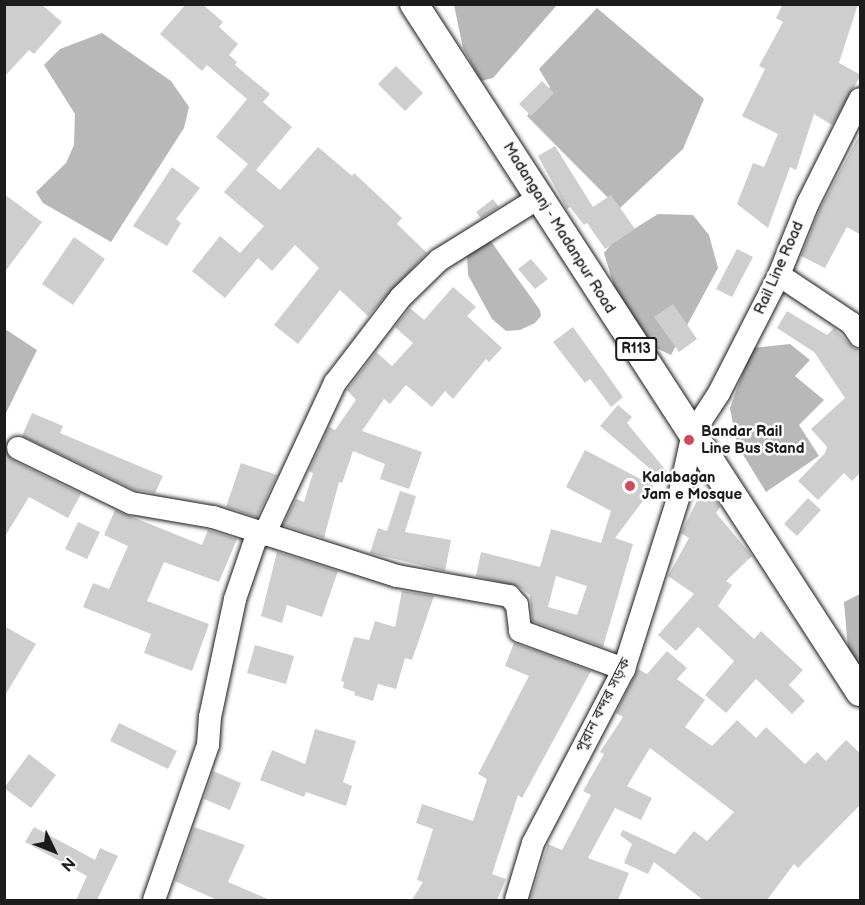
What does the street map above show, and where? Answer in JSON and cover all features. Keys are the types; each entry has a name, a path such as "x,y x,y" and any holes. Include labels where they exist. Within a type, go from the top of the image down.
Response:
{"main road":[{"name":"Madanganj - Madanpur Road","path":"414,4 542,196 614,316 861,692"}],"street":[{"name":"Rail Line Road","path":"693,433 719,393 779,275 808,203 856,126 861,99"},
{"path":"154,900 208,746 210,717 235,599 261,533 335,383 401,297 438,261 542,196"},
{"path":"779,275 851,323 861,336"},
{"name":"পুরান বন্দর সড়ক","path":"516,900 533,843 624,669 677,503 693,433"},
{"path":"18,448 131,503 213,517 397,576 509,596 517,605 520,631 624,669"}],"shaded area":[{"path":"454,5 557,5 493,78 481,81 463,48"},
{"path":"597,8 704,99 683,149 619,209 527,116 550,87 539,69"},
{"path":"102,33 171,81 189,107 184,128 111,242 43,203 36,192 66,163 74,145 75,114 44,65 60,49"},
{"path":"658,214 693,215 709,235 718,268 671,355 654,347 621,309 604,253 613,242"},
{"path":"490,240 540,310 541,316 535,323 520,330 506,331 492,319 468,275 467,252"},
{"path":"5,329 37,350 5,415"},
{"path":"790,344 810,360 795,376 824,400 799,425 819,456 766,492 737,445 730,408 752,348"},
{"path":"860,594 860,671 848,648 844,602"}],"building":[{"path":"4,4 41,4 62,22 34,54 29,50 4,77"},
{"path":"186,4 202,4 223,22 219,27 238,44 229,55 237,62 235,65 270,94 263,102 292,127 256,170 280,190 318,147 352,176 354,173 402,218 397,224 427,253 368,316 340,290 298,344 274,325 319,268 295,245 272,271 258,258 225,298 192,271 220,236 240,253 264,226 224,192 248,164 216,137 247,99 207,65 202,71 160,34"},
{"path":"783,4 858,4 839,63 861,75 832,125 814,114 796,170 790,167 768,228 737,204 753,163 764,167 778,134 742,116 765,69 759,66 783,22 776,18"},
{"path":"396,66 423,93 405,111 378,84"},
{"path":"542,81 554,93 531,116 519,104"},
{"path":"861,132 861,235 847,227 825,268 801,256 820,209"},
{"path":"555,146 593,207 611,195 635,229 605,249 587,223 584,225 570,207 567,209 538,156"},
{"path":"172,167 200,188 176,219 181,223 167,246 133,226"},
{"path":"4,194 42,222 4,273"},
{"path":"493,199 499,207 481,218 476,212"},
{"path":"74,237 105,259 73,305 42,284"},
{"path":"737,249 753,257 732,297 716,289"},
{"path":"531,259 548,279 535,289 518,269"},
{"path":"453,287 476,307 467,316 502,348 489,362 486,359 453,399 445,391 432,407 406,385 390,404 384,399 362,431 422,452 409,489 380,479 385,464 353,451 342,483 339,482 324,538 283,525 296,499 304,502 313,473 309,471 329,427 335,430 356,400 347,390 376,352 392,366 413,343 395,327 410,308 424,320"},
{"path":"673,304 697,339 679,352 654,317"},
{"path":"787,311 827,335 834,328 854,348 861,349 861,472 852,481 844,473 818,500 798,481 825,453 827,447 811,429 845,398 814,352 777,328"},
{"path":"573,327 623,397 611,407 590,379 585,383 553,342"},
{"path":"618,405 632,417 627,423 668,473 662,479 600,426"},
{"path":"32,413 63,426 60,433 163,476 155,493 135,490 22,436"},
{"path":"4,445 12,460 81,494 68,518 29,497 4,538"},
{"path":"585,450 654,486 615,538 633,544 603,647 532,621 530,595 519,587 476,576 481,552 540,567 551,529 601,543 611,511 566,487","holes":["556,576 587,586 577,615 548,607"]},
{"path":"241,463 277,475 257,517 226,507"},
{"path":"703,489 718,503 720,507 716,513 752,556 726,581 732,585 718,606 754,639 761,631 803,670 789,685 805,701 792,714 756,679 726,713 705,695 734,661 698,627 676,651 658,635 694,594 668,576 689,538 681,533"},
{"path":"400,491 416,496 405,532 451,540 445,571 370,553 378,528 387,531"},
{"path":"808,498 821,510 797,536 784,524"},
{"path":"115,510 202,545 208,530 237,539 219,582 164,562 147,601 209,624 192,671 144,653 151,634 83,607 93,583 109,589 128,546 104,535"},
{"path":"78,522 100,532 87,559 65,549"},
{"path":"277,552 338,571 322,617 287,605 282,623 261,616"},
{"path":"402,591 434,596 412,660 405,658 396,689 378,684 373,701 354,695 355,692 343,688 344,682 341,681 354,637 369,640 375,621 395,627"},
{"path":"4,626 36,644 4,697"},
{"path":"514,643 591,671 522,798 518,795 492,874 506,879 497,900 412,900 423,882 417,880 433,829 416,823 422,804 473,821 487,779 478,774 529,676 505,666"},
{"path":"255,645 294,656 286,684 247,673"},
{"path":"667,651 687,668 677,679 705,700 685,727 712,746 737,720 756,738 766,727 805,764 817,752 826,761 846,740 861,754 861,804 798,868 794,864 767,900 703,900 654,862 648,874 624,863 632,844 620,835 623,830 675,854 694,831 707,841 734,812 650,748 627,786 652,798 641,820 615,808 588,858 629,873 618,900 530,900 548,844 562,850 591,795 583,791 604,754 600,752 623,717 616,713 638,669 647,674"},
{"path":"119,723 177,751 168,769 110,741"},
{"path":"315,729 356,741 343,782 352,786 346,806 306,792 304,797 260,780 272,750 305,764"},
{"path":"29,754 56,775 31,808 4,788"},
{"path":"213,771 241,783 230,810 204,799"},
{"path":"34,827 95,860 100,848 118,856 97,900 76,900 87,876 25,842"},
{"path":"194,827 245,845 228,882 270,900 217,900 175,881"}],"place":[{"name":"Bandar Rail Line Bus Stand","path":"689,440"},
{"name":"Kalabagan Jam e Mosque","path":"630,486"}]}
